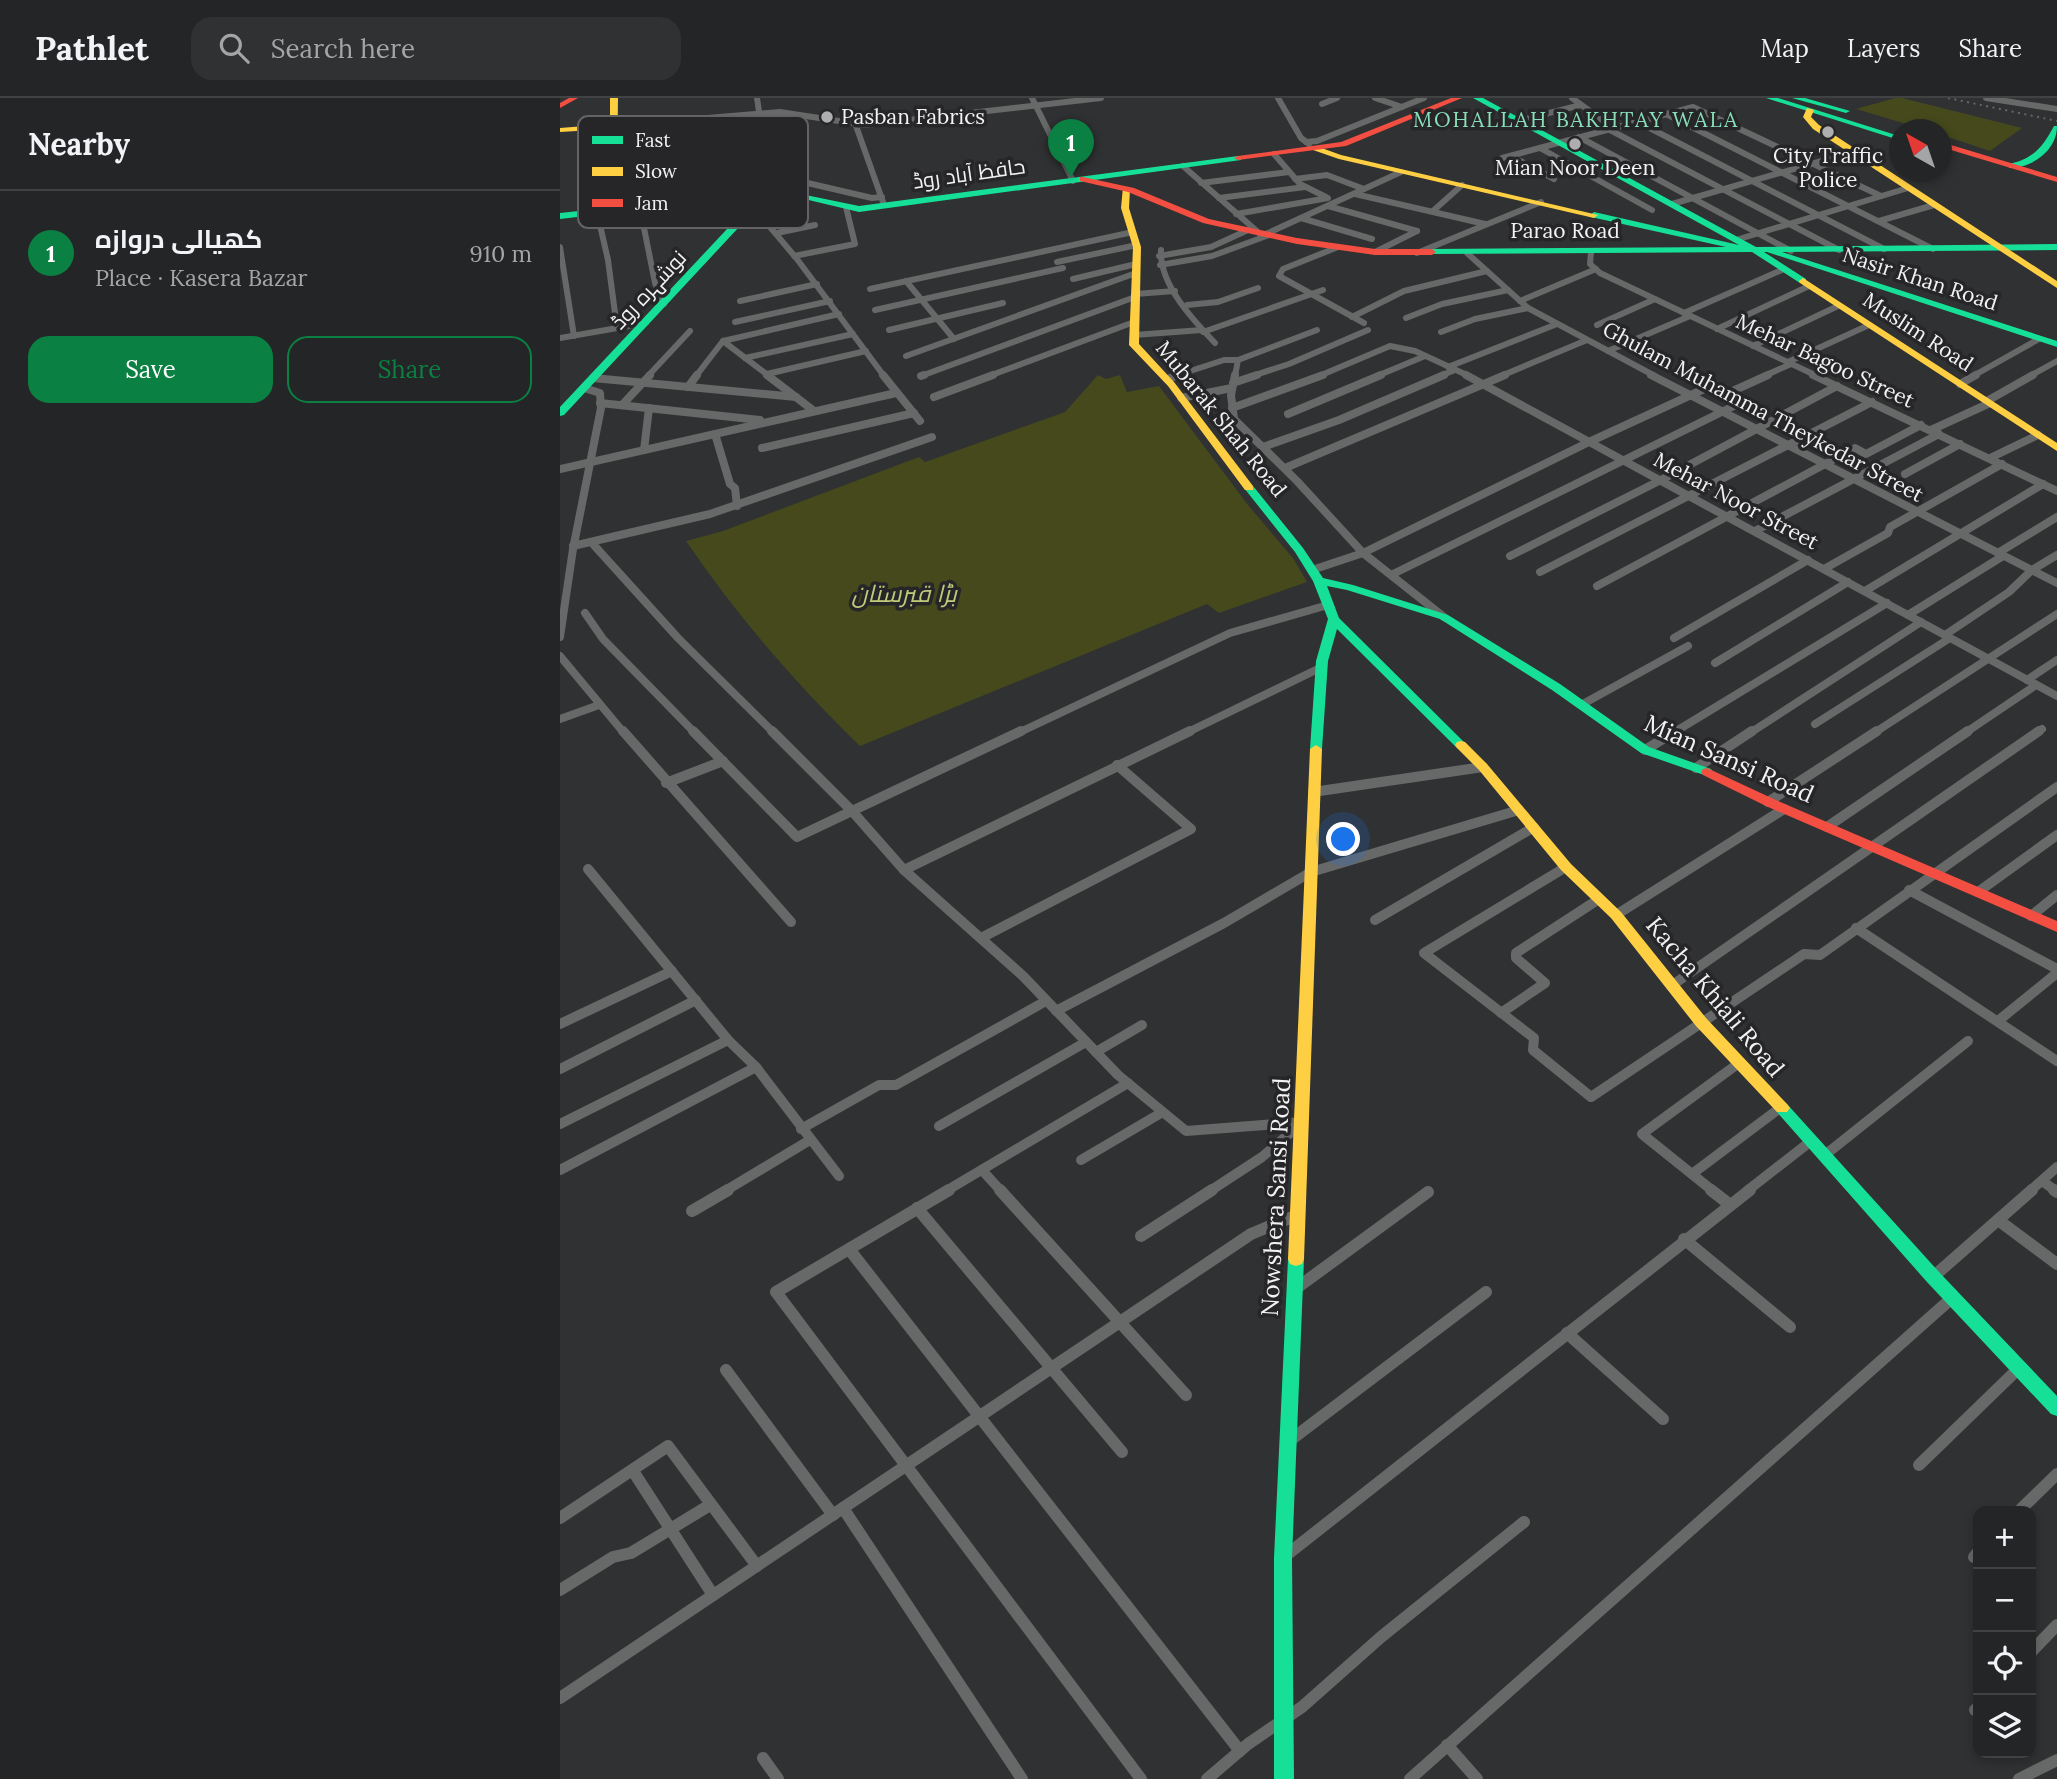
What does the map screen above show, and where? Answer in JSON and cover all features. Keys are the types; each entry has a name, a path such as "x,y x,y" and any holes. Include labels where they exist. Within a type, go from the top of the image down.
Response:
{"main road":[{"path":"560,106 575,98"},
{"path":"613,116 614,98"},
{"name":"حافظ آباد روڈ","path":"808,198 846,207 1274,154 1311,145 1352,141 1458,98"},
{"path":"1477,98 1736,240 1764,251"},
{"path":"1770,98 1846,111"},
{"path":"1784,98 1831,117 1889,135"},
{"path":"1796,98 1889,126"},
{"path":"1809,104 1831,117"},
{"path":"1809,104 1807,117 1816,127 2057,285"},
{"path":"2033,169 2052,143 2057,128"},
{"path":"560,130 578,129"},
{"path":"1311,145 1339,157 1401,172 1764,251"},
{"path":"1952,147 2012,166 2033,169 2057,180"},
{"path":"1952,154 2057,186"},
{"name":"Parao Road","path":"1078,180 1126,188 1206,221 1260,233 1338,247 1374,245 1417,253 2057,247"},
{"name":"Mubarak Shah Road","path":"1126,188 1125,208 1135,238 1134,345 1167,379 1316,575 1331,612"},
{"name":"حافظ آباد روڈ","path":"560,216 578,214"},
{"name":"نوشہرہ روڈ","path":"560,413 735,228"},
{"name":"Muslim Road","path":"1764,251 1784,269 1838,306 2056,446"},
{"name":"Nasir Khan Road","path":"1764,251 2057,344"},
{"name":"Mian Sansi Road","path":"1316,575 1444,617 1581,705 1645,750 1696,768 2057,927"},
{"name":"Nowshera Sansi Road","path":"1284,1779 1283,1558 1293,1290 1303,1122 1313,792 1322,667 1331,612"},
{"name":"Kacha Khiali Road","path":"1331,612 1483,767 1566,867 1616,915 1701,1022 1825,1155 1952,1298 2057,1408"}],"street":[{"path":"757,98 757,114"},
{"path":"1032,98 1078,180"},
{"path":"808,116 865,125 1101,98"},
{"path":"1278,98 1311,145 1424,98"},
{"path":"1322,104 1337,98"},
{"path":"1377,98 1402,107"},
{"path":"1572,98 1611,129 1721,190 1839,250"},
{"path":"1989,98 2057,109"},
{"path":"1521,120 1581,105"},
{"path":"1502,158 1693,107 1881,196"},
{"path":"733,116 780,112 807,116"},
{"path":"1666,114 1933,248"},
{"path":"1638,122 1884,249"},
{"path":"855,123 883,201"},
{"path":"1579,137 1791,251"},
{"path":"1539,148 1653,210"},
{"path":"1672,204 1853,152"},
{"path":"1274,154 1305,187 1336,202"},
{"path":"1511,156 1554,180"},
{"path":"1183,166 1260,233"},
{"path":"1200,183 1289,172"},
{"path":"1215,343 1203,331 1175,290 1160,265 1160,253 1211,247 1260,233 1301,218 1401,172"},
{"path":"1295,179 1327,175 1364,189"},
{"path":"808,184 883,201"},
{"path":"1433,211 1462,186"},
{"path":"1219,198 1305,187"},
{"path":"1736,240 1908,188"},
{"path":"1355,193 1485,224"},
{"path":"1236,214 1328,198"},
{"path":"1417,253 1541,202"},
{"path":"1879,220 1934,205"},
{"path":"1301,218 1374,245 1417,231 1327,206"},
{"path":"794,256 855,244 846,207"},
{"path":"808,226 815,225"},
{"path":"601,228 617,328"},
{"path":"644,228 655,283 664,304"},
{"path":"772,228 920,421"},
{"path":"777,233 801,228"},
{"path":"1160,265 1212,256 1260,233"},
{"path":"870,289 1045,251 1135,238"},
{"path":"1057,262 1135,238"},
{"path":"560,247 574,336"},
{"path":"1181,398 1232,385 1289,364 1366,327 1282,278 1279,272 1338,247"},
{"path":"1045,251 1085,292"},
{"path":"1520,301 1596,269 1590,264 1591,252"},
{"name":"Ghulam Muhamma Theykedar Street","path":"1467,253 1528,308 1784,445 2057,583"},
{"path":"875,310 1063,268"},
{"path":"1073,279 1136,269"},
{"path":"906,356 1085,292 1136,269"},
{"name":"Mehar Bagoo Street","path":"1596,269 2057,491"},
{"path":"1608,351 1784,269"},
{"path":"1352,317 1404,291 1487,271"},
{"path":"905,281 954,339"},
{"path":"740,301 817,284"},
{"path":"1717,329 1809,286"},
{"path":"1186,305 1218,302 1258,288"},
{"path":"921,376 1135,296 1175,290"},
{"path":"934,397 1134,329 1203,331 1323,290"},
{"path":"1406,318 1442,304 1508,290"},
{"path":"1597,325 1656,299"},
{"path":"734,322 830,301"},
{"path":"889,330 1003,303"},
{"path":"1753,346 1838,306"},
{"path":"1441,332 1475,319 1528,308"},
{"path":"688,387 723,341 839,314"},
{"path":"560,338 646,323"},
{"path":"1263,447 1339,420 1557,324"},
{"path":"1735,390 1869,325"},
{"path":"1167,379 1224,360 1238,360 1317,330"},
{"path":"622,405 690,331"},
{"path":"746,358 853,334"},
{"path":"1961,384 2039,339"},
{"path":"1285,468 1587,340"},
{"path":"723,341 814,411"},
{"name":"Mehar Noor Street","path":"1232,408 1315,378 1396,344 1452,368 2057,696"},
{"path":"767,374 866,351"},
{"path":"1288,414 1426,356"},
{"path":"1238,360 1232,385 1234,419 1285,468 1363,553 1393,574 1444,617"},
{"path":"1755,531 1853,480 2057,361"},
{"path":"589,383 643,382 796,397"},
{"path":"560,637 573,546 600,403 600,393 589,383"},
{"path":"1316,575 1715,384"},
{"path":"1510,556 1661,480 1837,386"},
{"path":"560,469 896,393"},
{"path":"1393,574 1746,400"},
{"path":"1540,572 1872,402"},
{"path":"600,403 770,421"},
{"path":"644,450 649,408"},
{"path":"762,448 914,413"},
{"path":"1597,586 1855,448 1866,454 1921,425"},
{"path":"715,434 730,484 734,488 737,506"},
{"path":"1990,458 2038,435"},
{"path":"573,546 737,506 797,487 932,437"},
{"path":"1905,474 1960,444"},
{"path":"1824,569 1888,533 1890,527 2002,464"},
{"path":"1865,591 2043,484"},
{"path":"1908,615 2057,517"},
{"path":"592,543 678,638 852,811 904,870 981,938 1161,1113 1186,1131 1303,1122"},
{"path":"1815,724 1947,636 2009,592 2032,570 2057,555"},
{"path":"1674,638 1808,560"},
{"path":"1715,663 1848,582"},
{"path":"1645,750 1886,603"},
{"path":"585,613 603,639 797,837 1230,633 1331,612"},
{"path":"1768,802 2057,614"},
{"path":"1696,768 1921,622"},
{"path":"1581,705 1688,646"},
{"path":"560,656 598,705 791,922"},
{"path":"2027,680 2057,660"},
{"path":"904,870 1322,667"},
{"path":"1827,827 2036,685"},
{"path":"560,719 598,705"},
{"path":"1671,986 2042,729"},
{"path":"666,783 723,761"},
{"path":"981,938 1191,830 1116,765"},
{"path":"1313,792 1483,767"},
{"path":"1566,867 1424,953 1534,1038 1531,1046 1533,1050 1591,1097 1804,954 1821,954 2057,787"},
{"path":"1616,915 1784,809"},
{"path":"1056,1011 1224,923 1311,872 1519,810"},
{"path":"1374,920 1534,827"},
{"path":"1978,892 2057,835"},
{"path":"588,869 729,1040 756,1067 839,1176"},
{"path":"1909,890 2057,971 1998,1021"},
{"path":"2031,915 2057,895"},
{"path":"1501,1013 1545,983 1516,958 1516,953 1599,899"},
{"path":"1856,929 2057,1061"},
{"path":"560,1024 672,971"},
{"path":"560,1069 696,1000"},
{"path":"801,1129 879,1085 896,1085 1046,1001"},
{"path":"1096,1052 1142,1025"},
{"path":"560,1124 729,1040"},
{"path":"1825,1155 1968,1041"},
{"path":"939,1126 1086,1042"},
{"path":"1729,1204 1643,1134 1739,1063"},
{"path":"560,1170 756,1067"},
{"path":"1128,1083 776,1292 1141,1779"},
{"path":"1692,1174 1780,1108"},
{"path":"1081,1160 1161,1113"},
{"path":"1141,1236 1262,1157 1303,1122"},
{"path":"692,1211 810,1140"},
{"path":"1283,1558 1811,1141"},
{"path":"1933,1277 2057,1167"},
{"path":"982,1170 1186,1395"},
{"path":"2042,1181 2057,1192"},
{"path":"1293,1290 1428,1192"},
{"path":"917,1208 1122,1452"},
{"path":"560,1698 1251,1234 1297,1215"},
{"path":"1998,1220 2057,1264"},
{"path":"1684,1240 1790,1327"},
{"path":"849,1249 1240,1751"},
{"path":"1287,1443 1486,1292"},
{"path":"1410,1779 1952,1298"},
{"path":"1567,1333 1663,1419"},
{"path":"1919,1465 2018,1369"},
{"path":"726,1370 895,1583 1022,1779"},
{"path":"560,1518 668,1446 757,1566"},
{"path":"633,1471 713,1595"},
{"path":"2024,1506 2057,1474"},
{"path":"560,1590 617,1555 631,1553 710,1505"},
{"path":"1207,1779 1240,1751 1302,1707 1381,1637 1524,1522"},
{"path":"2036,1647 2057,1625"},
{"path":"1447,1745 1477,1779"},
{"path":"764,1758 778,1779"},
{"path":"2018,1779 2057,1760"}],"green space":[{"path":"1902,98 2022,128 1990,151 1952,138 1952,119 1890,119 1856,109"},
{"name":"بڑا قبرستان","path":"1098,375 1106,379 1120,375 1127,392 1159,386 1248,505 1293,558 1307,582 1219,613 1207,604 860,746 768,648 686,541 723,531 919,457 925,462 1065,412"}],"railway":[{"path":"1948,98 2057,121"}],"traffic: fast":[{"path":"1477,98 1757,251 1803,281"},
{"path":"1770,98 1889,135"},
{"path":"1796,98 1846,111"},
{"path":"2012,166 2040,154 2057,128"},
{"path":"808,198 859,209 1238,158"},
{"path":"560,216 578,214"},
{"path":"1594,215 1742,248"},
{"path":"560,413 733,228"},
{"path":"1432,252 2057,247"},
{"path":"1771,251 2057,344"},
{"path":"1249,488 1299,550 1319,581 1334,619 1461,745"},
{"path":"1319,581 1349,587 1444,617 1556,687 1645,750 1707,772"},
{"path":"1316,749 1322,661 1334,619"},
{"path":"1782,1108 1933,1277 2057,1408"},
{"path":"1284,1779 1283,1558 1296,1259"}],"traffic: slow":[{"path":"614,98 614,116"},
{"path":"1810,110 1807,117 1816,127 2057,285"},
{"path":"560,130 578,129"},
{"path":"1316,148 1339,157 1594,215"},
{"path":"1126,189 1125,208 1137,247 1134,345 1171,384 1249,488"},
{"path":"1803,281 2057,448"},
{"path":"1461,745 1483,767 1566,867 1616,915 1701,1022 1782,1108"},
{"path":"1296,1259 1316,749"}],"traffic: jam":[{"path":"560,106 574,98"},
{"path":"1238,158 1343,144 1458,98"},
{"path":"1952,147 2057,180"},
{"path":"1083,179 1131,190 1206,221 1297,241 1375,252 1432,252"},
{"path":"1707,772 1773,804 2057,927"}],"place":[{"name":"Pasban Fabrics","path":"827,117"},
{"name":"City Traffic Police","path":"1828,132"},
{"name":"Mian Noor Deen","path":"1575,144"},
{"name":"کھیالی دروازہ","path":"1071,177"}],"district":[{"name":"MOHALLAH BAKHTAY WALA","path":"1576,120"}]}
